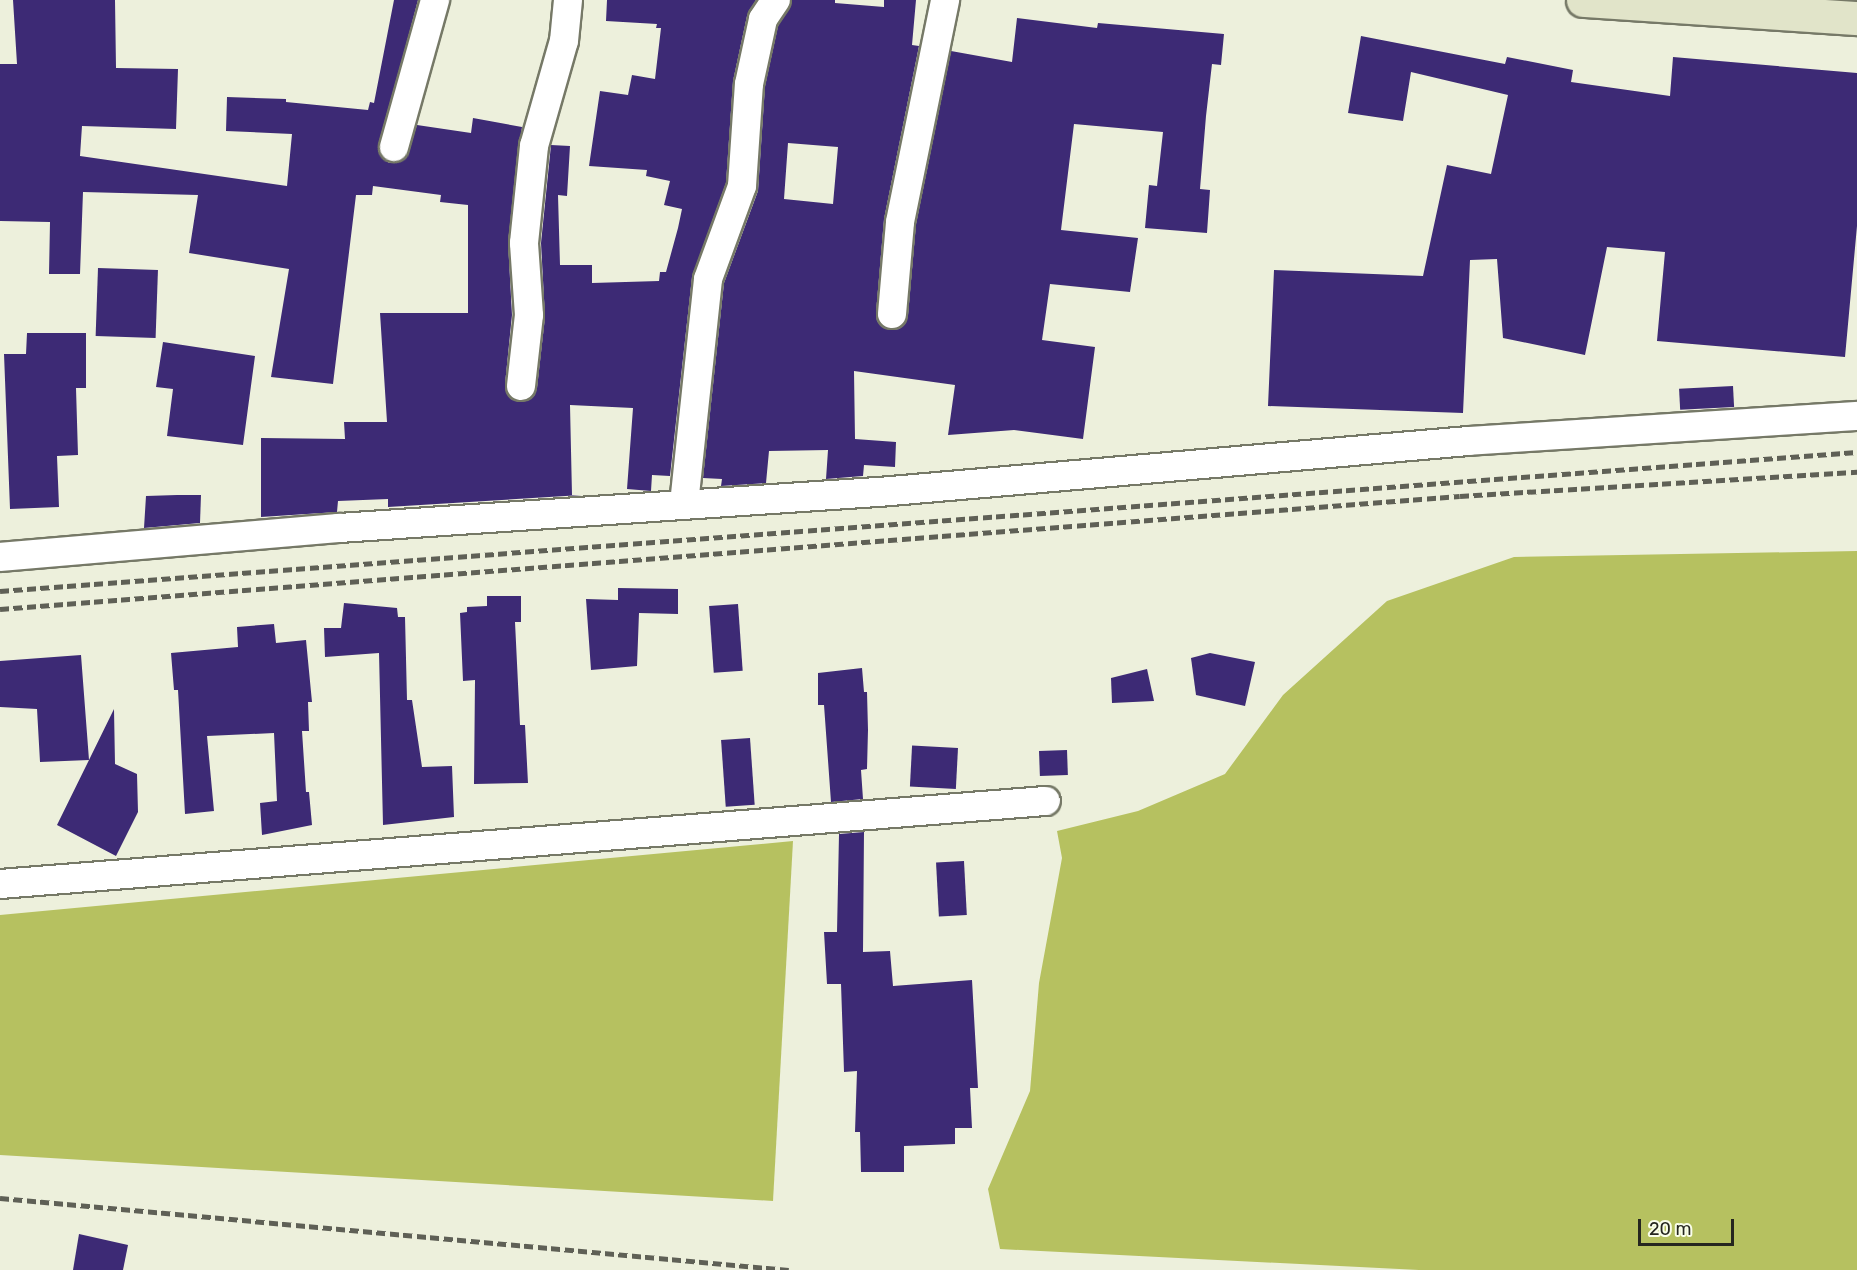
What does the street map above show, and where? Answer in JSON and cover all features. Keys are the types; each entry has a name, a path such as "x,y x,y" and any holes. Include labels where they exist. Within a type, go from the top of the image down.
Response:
{"main road":[{"path":"1583,0 1857,18"}],"street":[{"path":"394,147 435,0"},
{"path":"521,386 530,315 524,243 534,146 564,41 568,0"},
{"path":"684,504 708,279 742,186 749,84 763,19 776,0"},
{"path":"892,314 900,222 945,0"},
{"path":"0,557 684,504 891,491 1468,441 1857,416"},
{"path":"0,884 1046,801"}],"shaded area":[{"path":"1857,551 1857,1270 1419,1270 1000,1249 988,1189 1030,1091 1039,983 1062,858 1057,831 1138,811 1225,774 1283,695 1387,601 1514,557"},
{"path":"793,841 773,1201 0,1155 0,915"}],"building":[{"path":"13,0 115,0 116,68 178,69 176,129 82,126 80,156 287,186 292,134 226,131 227,97 286,99 286,102 368,110 370,102 374,103 394,0 418,0 378,151 389,163 405,159 417,125 471,133 473,118 522,127 508,242 512,315 505,384 511,399 520,402 534,396 537,388 545,317 541,243 551,145 570,146 567,196 558,195 560,265 592,265 592,283 659,281 660,272 666,272 678,228 682,209 664,205 670,181 646,176 647,170 589,166 600,91 628,95 632,75 655,79 661,28 656,28 657,24 606,21 607,0 756,0 747,16 733,81 726,183 692,277 670,476 652,475 651,491 627,489 633,408 570,405 572,495 582,495 388,507 388,499 338,501 337,512 261,517 261,438 345,439 344,422 387,422 380,313 468,313 468,205 440,202 441,195 373,186 372,195 356,195 333,384 271,377 289,269 189,253 198,195 83,192 80,274 49,274 50,222 0,221 0,64 17,64"},
{"path":"792,0 835,0 835,3 884,7 884,0 916,0 912,45 919,46 884,219 876,313 877,321 890,330 899,329 908,315 916,224 951,51 1012,62 1017,18 1097,28 1098,23 1224,34 1221,65 1212,64 1206,116 1200,189 1210,190 1207,233 1145,228 1149,185 1157,186 1163,132 1074,124 1061,230 1138,238 1130,292 1050,284 1042,340 1095,347 1083,439 1014,430 948,435 955,385 854,371 855,439 896,442 895,467 864,465 863,476 826,479 828,450 769,451 766,483 721,486 722,479 703,478 724,283 758,191 765,86 778,26","holes":["788,143 838,147 833,204 784,199"]},
{"path":"1361,36 1505,64 1507,57 1573,70 1571,82 1670,96 1673,57 1857,73 1857,226 1845,357 1657,341 1665,252 1607,247 1585,355 1503,338 1497,259 1470,260 1463,413 1268,406 1274,270 1423,276 1447,165 1491,174 1508,95 1411,72 1403,121 1348,113"},
{"path":"98,268 158,270 156,338 96,336"},
{"path":"27,333 86,333 86,388 76,388 78,455 57,456 59,507 10,509 4,354 26,354"},
{"path":"163,342 255,356 243,445 167,436 173,389 156,387"},
{"path":"1733,386 1734,407 1680,410 1679,389"},
{"path":"201,495 200,523 144,528 146,496"},
{"path":"618,588 678,589 678,614 639,613 637,666 591,670 586,599 618,600"},
{"path":"487,596 521,596 521,622 515,622 520,725 525,725 528,783 474,784 475,680 463,681 460,613 467,612 467,607 487,606"},
{"path":"344,603 397,608 398,617 405,617 407,700 412,700 422,767 452,766 454,817 383,825 379,653 325,657 324,628 341,628"},
{"path":"738,604 743,671 714,673 709,606"},
{"path":"274,624 276,643 306,640 312,702 308,702 309,731 302,731 306,792 309,792 312,825 262,835 260,803 277,801 274,733 207,736 214,811 185,814 178,690 174,690 171,653 238,647 237,627"},
{"path":"1210,653 1255,662 1245,706 1196,695 1191,658"},
{"path":"81,655 89,760 40,762 37,709 0,707 0,661"},
{"path":"862,668 864,692 867,692 868,730 867,769 861,770 863,799 831,802 824,705 818,705 818,673"},
{"path":"1147,669 1154,701 1112,703 1111,678"},
{"path":"114,709 115,764 137,774 138,812 116,856 57,825"},
{"path":"750,738 755,805 726,807 721,740"},
{"path":"912,746 958,748 956,789 910,787"},
{"path":"1067,750 1068,775 1040,776 1039,751"},
{"path":"864,832 863,952 890,951 893,986 972,980 978,1088 970,1088 972,1128 955,1128 955,1144 904,1146 904,1172 861,1172 860,1132 855,1132 857,1071 844,1072 841,984 827,984 824,932 837,932 839,834"},
{"path":"964,861 967,915 939,916 936,862"},
{"path":"79,1234 128,1245 123,1270 73,1270"}],"railway":[{"path":"0,591 1857,452"},
{"path":"0,609 1460,496 1857,472"},
{"path":"0,1198 789,1270"}]}
